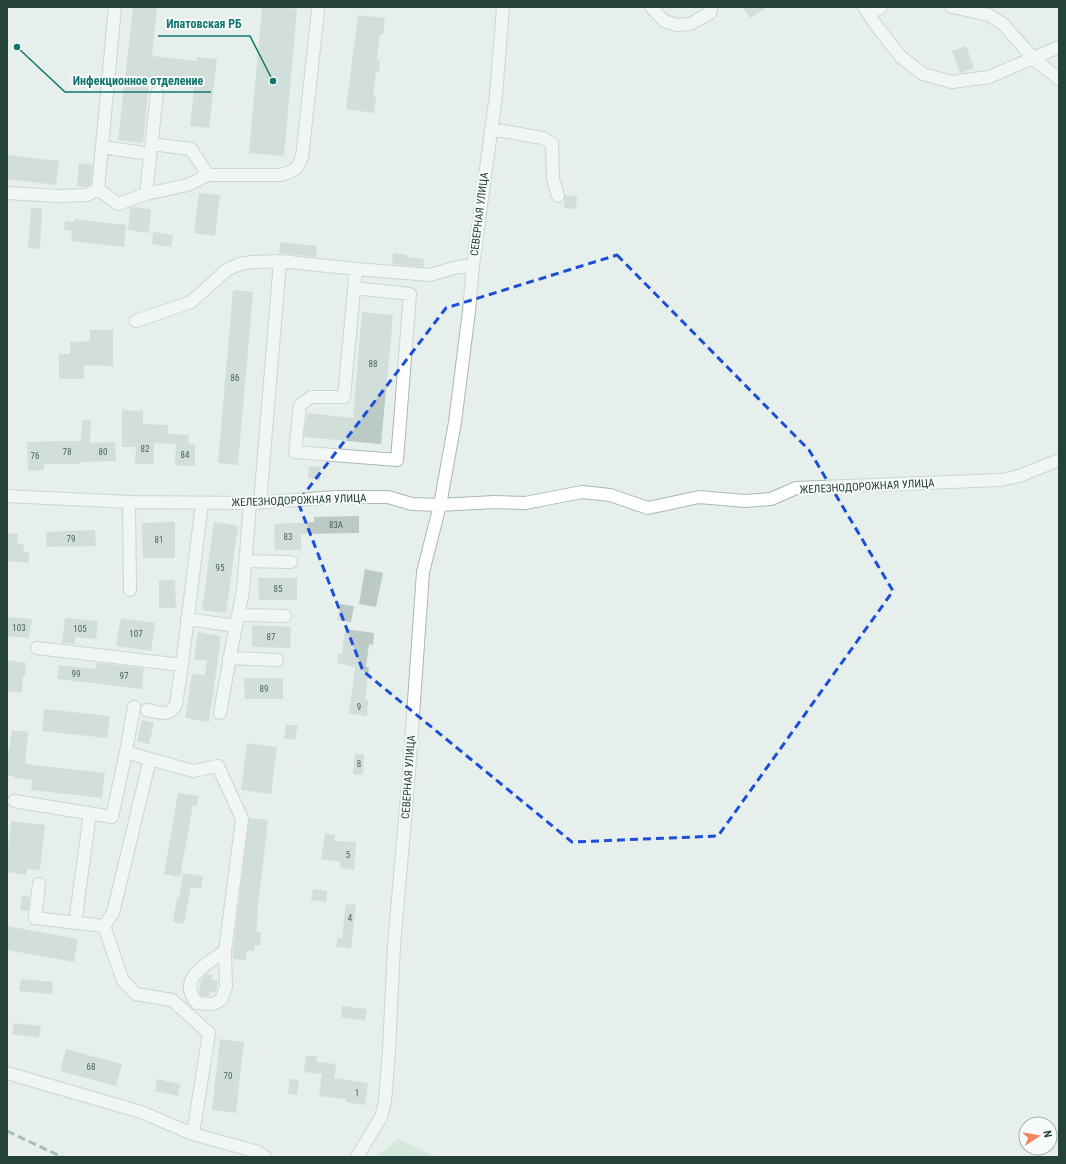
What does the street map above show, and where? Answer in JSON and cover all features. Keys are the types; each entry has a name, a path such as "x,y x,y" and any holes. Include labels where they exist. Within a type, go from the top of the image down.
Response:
{"street":[{"path":"98,189 115,7"},
{"name":"СЕВЕРНАЯ УЛИЦА","path":"358,1157 381,1117 384,1102 390,1050 394,944 423,572 440,505 455,422 469,311 473,265 496,95 504,7"},
{"path":"651,7 664,21 677,25 690,24 710,13 711,7"},
{"path":"880,7 867,10 878,28 901,57 923,74 952,82 989,77 1059,47"},
{"path":"952,7 989,15 1003,24 1034,59 1059,79"},
{"path":"98,189 118,204 146,194 188,185 208,175 280,175 290,173 295,170 299,166 302,157 318,11"},
{"path":"146,194 157,93"},
{"path":"491,129 543,138 552,143 553,179 558,196"},
{"path":"102,147 191,149 208,175"},
{"path":"7,193 87,196 98,189"},
{"path":"136,321 190,302 228,269 240,264 252,262 280,261 430,275 454,268 473,265"},
{"path":"220,713 229,658 244,591 246,561 255,503 280,261"},
{"path":"354,288 410,294 397,460 295,452 300,405 311,397 344,397 354,288 356,268"},
{"name":"ЖЕЛЕЗНОДОРОЖНАЯ УЛИЦА","path":"7,496 129,502 255,503 336,497 388,498 412,504 440,505 494,502 524,503 582,492 610,495 648,508 699,497 746,501 772,499 796,488 1001,480 1019,476 1059,460"},
{"path":"129,502 130,590"},
{"path":"147,710 168,713 173,710 177,697 202,502"},
{"path":"246,561 291,562"},
{"path":"187,619 237,621 285,616"},
{"path":"36,648 182,665"},
{"path":"229,658 277,660"},
{"path":"14,801 112,817 134,707"},
{"path":"126,752 193,771 218,766 242,820 225,951"},
{"path":"104,926 113,912 150,759"},
{"path":"75,923 90,813"},
{"path":"39,884 34,918 104,926"},
{"path":"104,926 123,981 136,994 172,1000 209,1033 193,1134"},
{"path":"7,1073 141,1112 193,1134 258,1152 265,1157"}],"highlighted area":[{"path":"617,255 809,450 893,591 718,836 572,842 363,671 298,502 446,308"}],"green space":[{"path":"398,1139 437,1157 376,1157"}],"building":[{"path":"133,7 157,7 152,56 197,61 197,57 217,59 209,128 190,126 194,88 149,83 143,143 118,140"},
{"path":"262,7 297,9 284,156 249,153"},
{"path":"743,7 767,7 750,18"},
{"path":"358,15 385,18 383,34 380,34 377,60 380,61 379,72 376,71 373,96 376,96 374,113 346,109"},
{"path":"966,46 974,68 960,73 952,51"},
{"path":"7,155 59,161 56,185 7,179"},
{"path":"79,163 93,165 91,184 86,187 77,186"},
{"path":"199,193 220,195 215,236 194,233"},
{"path":"565,195 577,196 576,209 564,208"},
{"path":"31,208 42,208 40,249 28,248"},
{"path":"130,208 151,209 149,233 128,230"},
{"path":"74,219 126,225 124,247 71,241 72,231 64,230 65,221 73,222"},
{"path":"153,232 173,235 171,247 152,244"},
{"path":"280,242 317,246 316,257 279,253"},
{"path":"393,253 407,255 407,257 424,259 423,267 392,264"},
{"path":"233,290 253,292 238,465 218,463"},
{"path":"362,312 393,315 381,444 304,437 307,413 353,418"},
{"path":"90,330 113,330 113,366 84,365 84,379 59,379 59,354 70,354 70,342 90,341"},
{"path":"122,410 143,411 143,424 168,425 168,434 189,435 189,444 195,445 195,466 175,465 176,444 154,443 154,464 135,464 136,447 122,447"},
{"path":"82,420 91,420 90,443 115,442 116,461 80,462 80,464 44,464 44,470 28,471 27,442 81,441"},
{"path":"309,466 321,467 320,479 308,478"},
{"path":"359,516 359,533 301,534 301,550 275,550 274,524 314,522 314,517"},
{"path":"175,522 175,558 143,558 142,523"},
{"path":"214,522 238,526 226,613 202,610"},
{"path":"95,530 96,546 46,547 46,532"},
{"path":"8,533 18,534 17,544 24,544 23,552 29,553 29,563 7,561"},
{"path":"365,569 383,573 376,607 359,604"},
{"path":"258,578 297,578 297,600 259,600"},
{"path":"159,580 175,580 176,608 159,608"},
{"path":"340,604 354,606 351,622 337,620"},
{"path":"7,617 32,619 29,638 7,636"},
{"path":"65,618 98,621 96,639 75,637 75,644 62,643"},
{"path":"121,618 155,623 151,651 116,646"},
{"path":"252,625 291,627 290,648 252,647"},
{"path":"345,629 374,633 373,645 369,644 366,667 369,667 365,700 368,700 367,716 349,714 355,667 337,663 339,653 342,654"},
{"path":"198,632 221,636 209,722 185,718 192,674 205,675 207,661 194,659"},
{"path":"7,660 26,663 25,676 23,676 22,693 7,691"},
{"path":"96,663 144,668 142,689 57,679 59,665 96,669"},
{"path":"244,678 283,678 283,699 245,699"},
{"path":"44,709 110,716 107,738 42,731"},
{"path":"142,720 154,723 149,744 137,741"},
{"path":"286,725 298,725 295,740 284,738"},
{"path":"12,730 28,732 25,764 105,773 102,798 31,790 32,780 13,778 14,776 7,775 7,750 9,750"},
{"path":"247,743 277,747 271,794 241,790"},
{"path":"355,754 364,754 363,775 353,774"},
{"path":"178,793 199,796 197,806 193,805 180,877 164,874"},
{"path":"249,818 268,820 257,915 256,932 261,932 260,945 255,945 254,951 247,950 246,960 233,959 233,951"},
{"path":"11,821 45,825 40,870 27,869 26,875 7,872"},
{"path":"325,833 335,835 334,841 356,842 354,870 340,868 341,862 321,859"},
{"path":"183,873 203,876 201,889 191,887 184,924 173,922"},
{"path":"313,889 327,891 326,902 311,900"},
{"path":"22,895 30,897 28,911 20,910"},
{"path":"346,904 356,905 351,948 336,947 338,937 342,938"},
{"path":"7,926 78,939 74,962 7,950"},
{"path":"206,974 212,975 211,980 218,981 216,992 210,992 209,996 201,996 199,992 201,980"},
{"path":"21,979 53,982 52,994 19,991"},
{"path":"342,1006 367,1009 365,1021 341,1017"},
{"path":"14,1023 41,1026 39,1038 12,1034"},
{"path":"220,1039 244,1042 236,1113 212,1110"},
{"path":"66,1049 122,1064 116,1086 60,1071"},
{"path":"306,1056 317,1056 316,1062 336,1064 334,1078 368,1083 365,1105 346,1102 346,1099 319,1096 322,1074 304,1072"},
{"path":"157,1079 180,1084 178,1096 155,1091"},
{"path":"290,1079 299,1080 297,1095 288,1094"}],"railway":[{"path":"7,1131 62,1157"}],"place":[{"name":"Инфекционное отделение","path":"17,47"},
{"name":"Ипатовская РБ","path":"273,81"}]}
